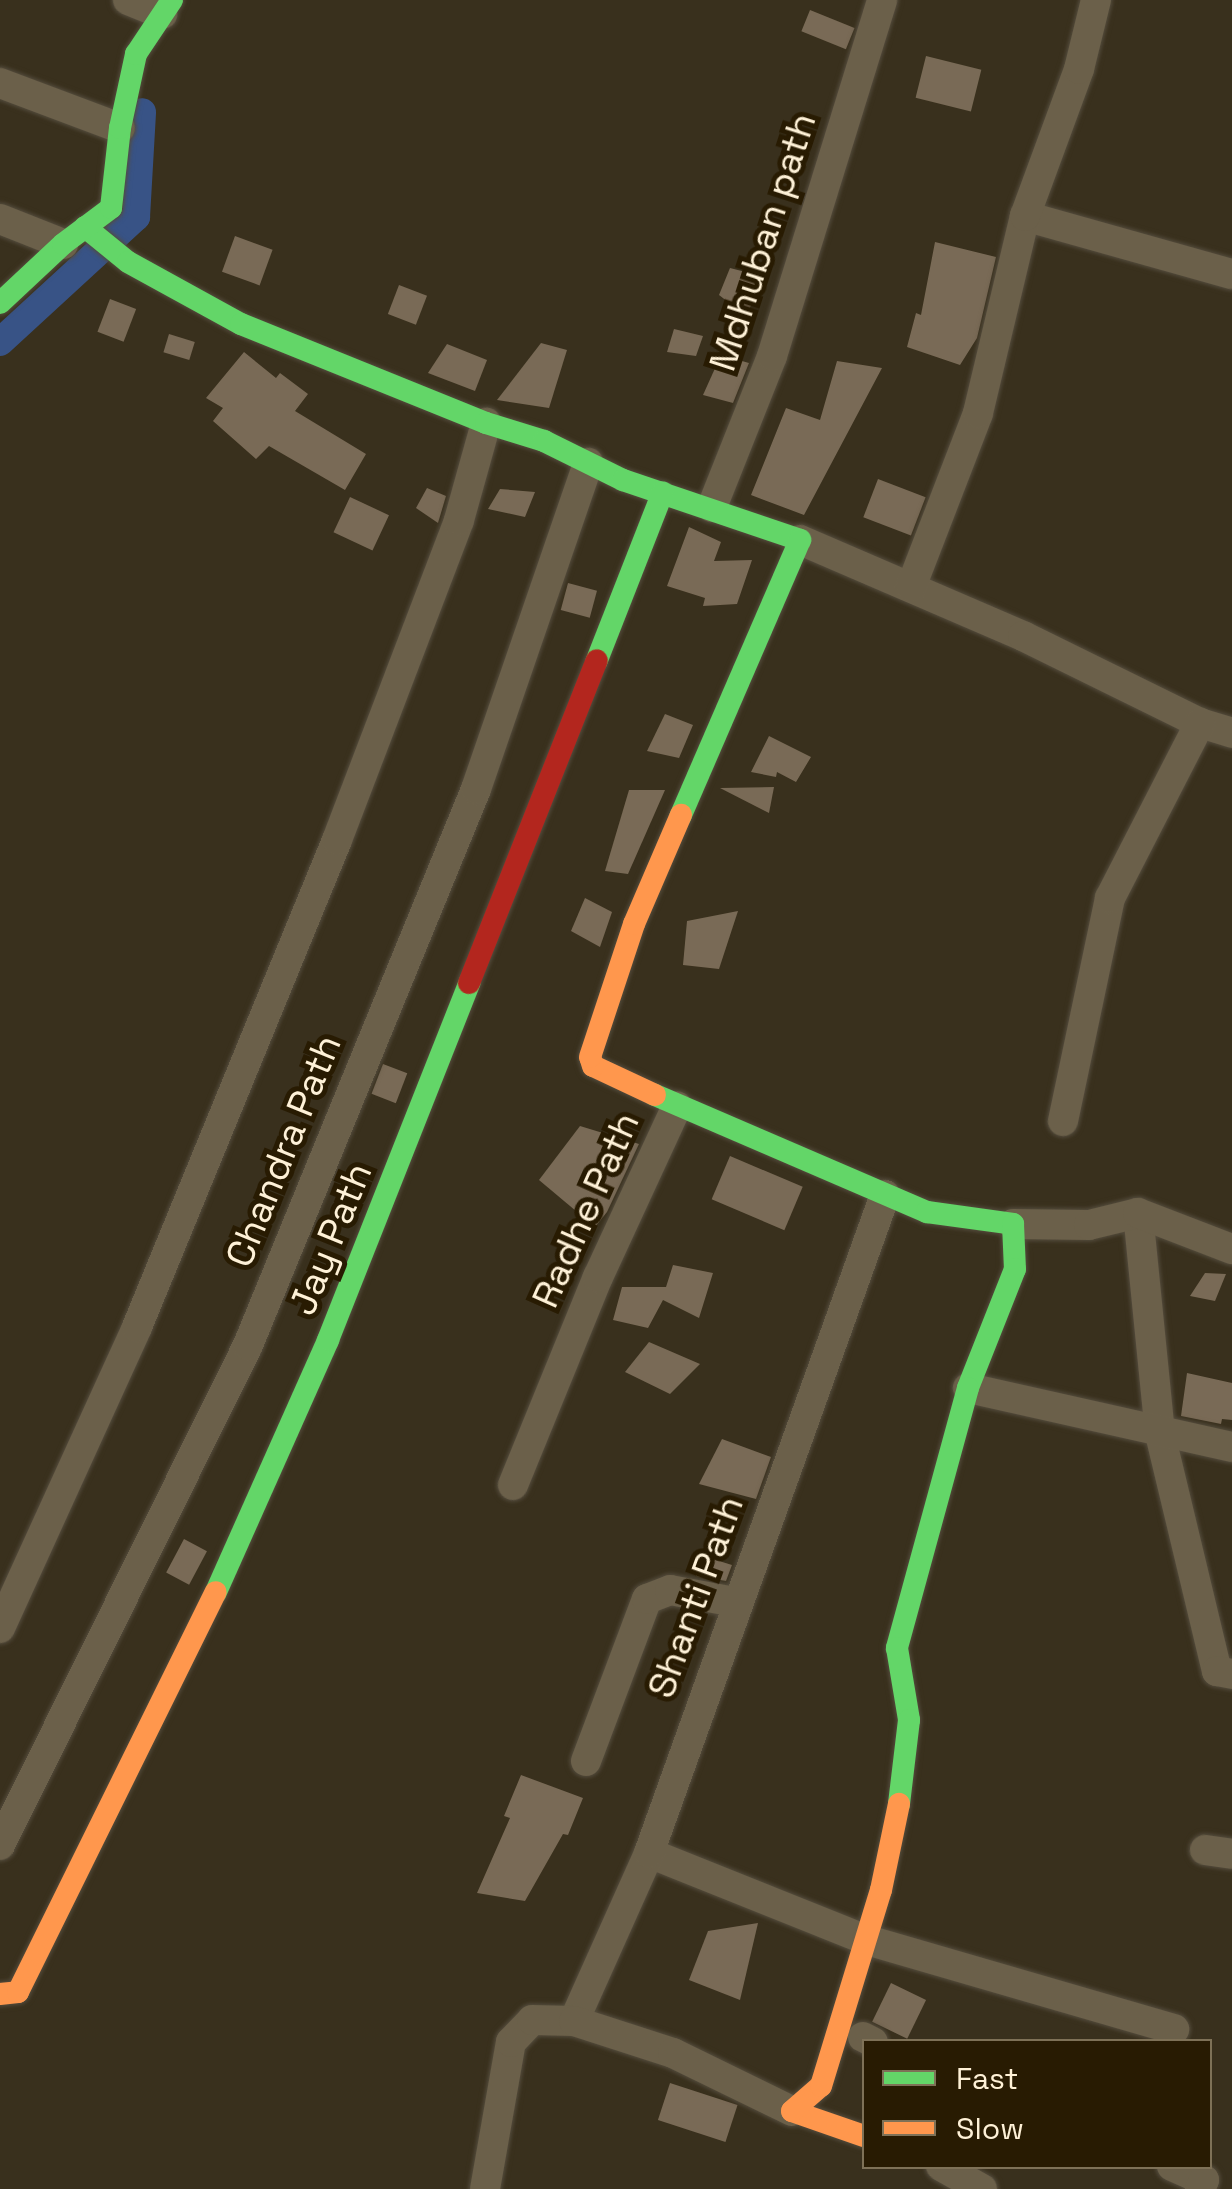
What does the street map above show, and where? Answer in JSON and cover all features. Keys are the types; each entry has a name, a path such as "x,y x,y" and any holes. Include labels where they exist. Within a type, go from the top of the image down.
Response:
{"street":[{"path":"0,303 111,208 120,128 136,54 167,7 128,0"},
{"name":"Mdhuban path","path":"712,506 772,356 882,0"},
{"path":"912,587 978,412 1025,216 1079,69 1096,0"},
{"path":"0,83 120,128"},
{"path":"1025,216 1232,274"},
{"path":"0,219 74,236 241,324 486,424 544,441 662,492 712,506 800,540 912,587 1200,723 1232,733"},
{"path":"0,1628 137,1327 344,823 459,520 486,424"},
{"name":"Chandra Path","path":"0,1846 248,1345 476,788 588,463"},
{"name":"Jay Path","path":"9,1993 183,1667 328,1340 662,492"},
{"path":"800,540 634,924 592,1041 593,1066 677,1106 927,1212 1013,1224 1088,1225 1138,1213 1232,1249"},
{"path":"1063,1121 1110,898 1200,723"},
{"name":"Radhe Path","path":"512,1484 677,1106"},
{"name":"Shanti Path","path":"574,2021 649,1853 885,1196"},
{"path":"1138,1213 1160,1434 1216,1670 1232,1674"},
{"path":"792,2111 821,2086 867,1940 898,1810 909,1720 897,1648 968,1388 1015,1269 1013,1224"},
{"path":"968,1388 1160,1434 1232,1447"},
{"path":"586,1761 647,1599 670,1590 736,1602"},
{"path":"649,1853 867,1940 1174,2029"},
{"path":"484,2189 511,2042 532,2020 574,2021 673,2053 792,2111 862,2135"},
{"path":"946,2169 982,2189"},
{"path":"1178,2169 1210,2186"}],"building":[{"path":"810,10 855,28 846,49 801,31"},
{"path":"926,56 981,70 971,112 916,98"},
{"path":"235,236 273,250 260,285 222,272"},
{"path":"935,242 996,257 977,338 960,365 907,347 916,313 921,315"},
{"path":"730,268 769,278 745,315 719,295"},
{"path":"399,285 427,296 416,325 388,314"},
{"path":"110,299 136,309 124,342 97,332"},
{"path":"674,329 703,336 696,356 667,352"},
{"path":"169,334 195,342 189,360 163,352"},
{"path":"541,343 567,350 549,408 497,400"},
{"path":"447,344 487,360 475,391 428,373"},
{"path":"244,352 276,378 280,373 308,394 295,411 366,454 345,490 269,446 256,459 213,421 223,408 206,398"},
{"path":"721,355 749,363 733,403 703,395"},
{"path":"837,361 882,368 804,515 751,495 786,408 820,420"},
{"path":"878,479 926,497 911,536 863,517"},
{"path":"427,488 446,496 438,523 416,508"},
{"path":"500,489 535,492 525,517 488,509"},
{"path":"350,497 389,515 372,551 334,532"},
{"path":"689,527 721,542 714,561 752,560 737,604 703,606 705,598 667,586"},
{"path":"568,583 597,591 590,618 561,610"},
{"path":"665,714 693,725 679,758 647,751"},
{"path":"769,736 811,757 796,782 777,772 776,777 751,772"},
{"path":"774,787 769,813 720,788"},
{"path":"629,790 665,790 628,874 605,871"},
{"path":"585,898 612,912 600,947 571,931"},
{"path":"738,911 719,969 683,965 687,921"},
{"path":"383,1064 407,1073 396,1103 372,1094"},
{"path":"580,1126 639,1144 607,1212 595,1227 539,1180"},
{"path":"730,1156 803,1187 784,1230 712,1199"},
{"path":"673,1265 713,1273 699,1318 663,1300 648,1328 613,1320 622,1287 666,1287"},
{"path":"1205,1273 1226,1274 1215,1301 1190,1296"},
{"path":"649,1342 700,1364 670,1394 625,1372"},
{"path":"1187,1373 1232,1383 1232,1420 1222,1419 1221,1424 1181,1416"},
{"path":"722,1439 771,1457 756,1499 699,1484"},
{"path":"184,1539 207,1551 189,1585 166,1573"},
{"path":"703,1556 732,1565 726,1581 696,1576"},
{"path":"521,1775 583,1798 568,1835 563,1834 525,1901 477,1893 510,1818 504,1816"},
{"path":"758,1923 740,2000 689,1980 708,1931"},
{"path":"891,1983 926,2000 907,2039 872,2022"},
{"path":"670,2083 738,2105 725,2142 658,2120"}],"waterway":[{"path":"0,342 136,217 142,112"}],"traffic: fast":[{"path":"0,303 63,244 111,208 120,128 136,54 172,0"},
{"path":"85,227 128,262 241,324 486,423 544,441 623,480 800,540 681,815"},
{"path":"597,660 663,492"},
{"path":"216,1592 328,1340 469,983"},
{"path":"655,1095 927,1212 1013,1224 1015,1269 968,1388 897,1648 909,1720 899,1804"}],"traffic: slow":[{"path":"655,1095 593,1066 590,1057 634,924 681,815"},
{"path":"0,1994 18,1992 216,1592"},
{"path":"862,2135 792,2111 821,2086 881,1890 899,1804"}],"traffic: jam":[{"path":"469,983 597,660"}]}
